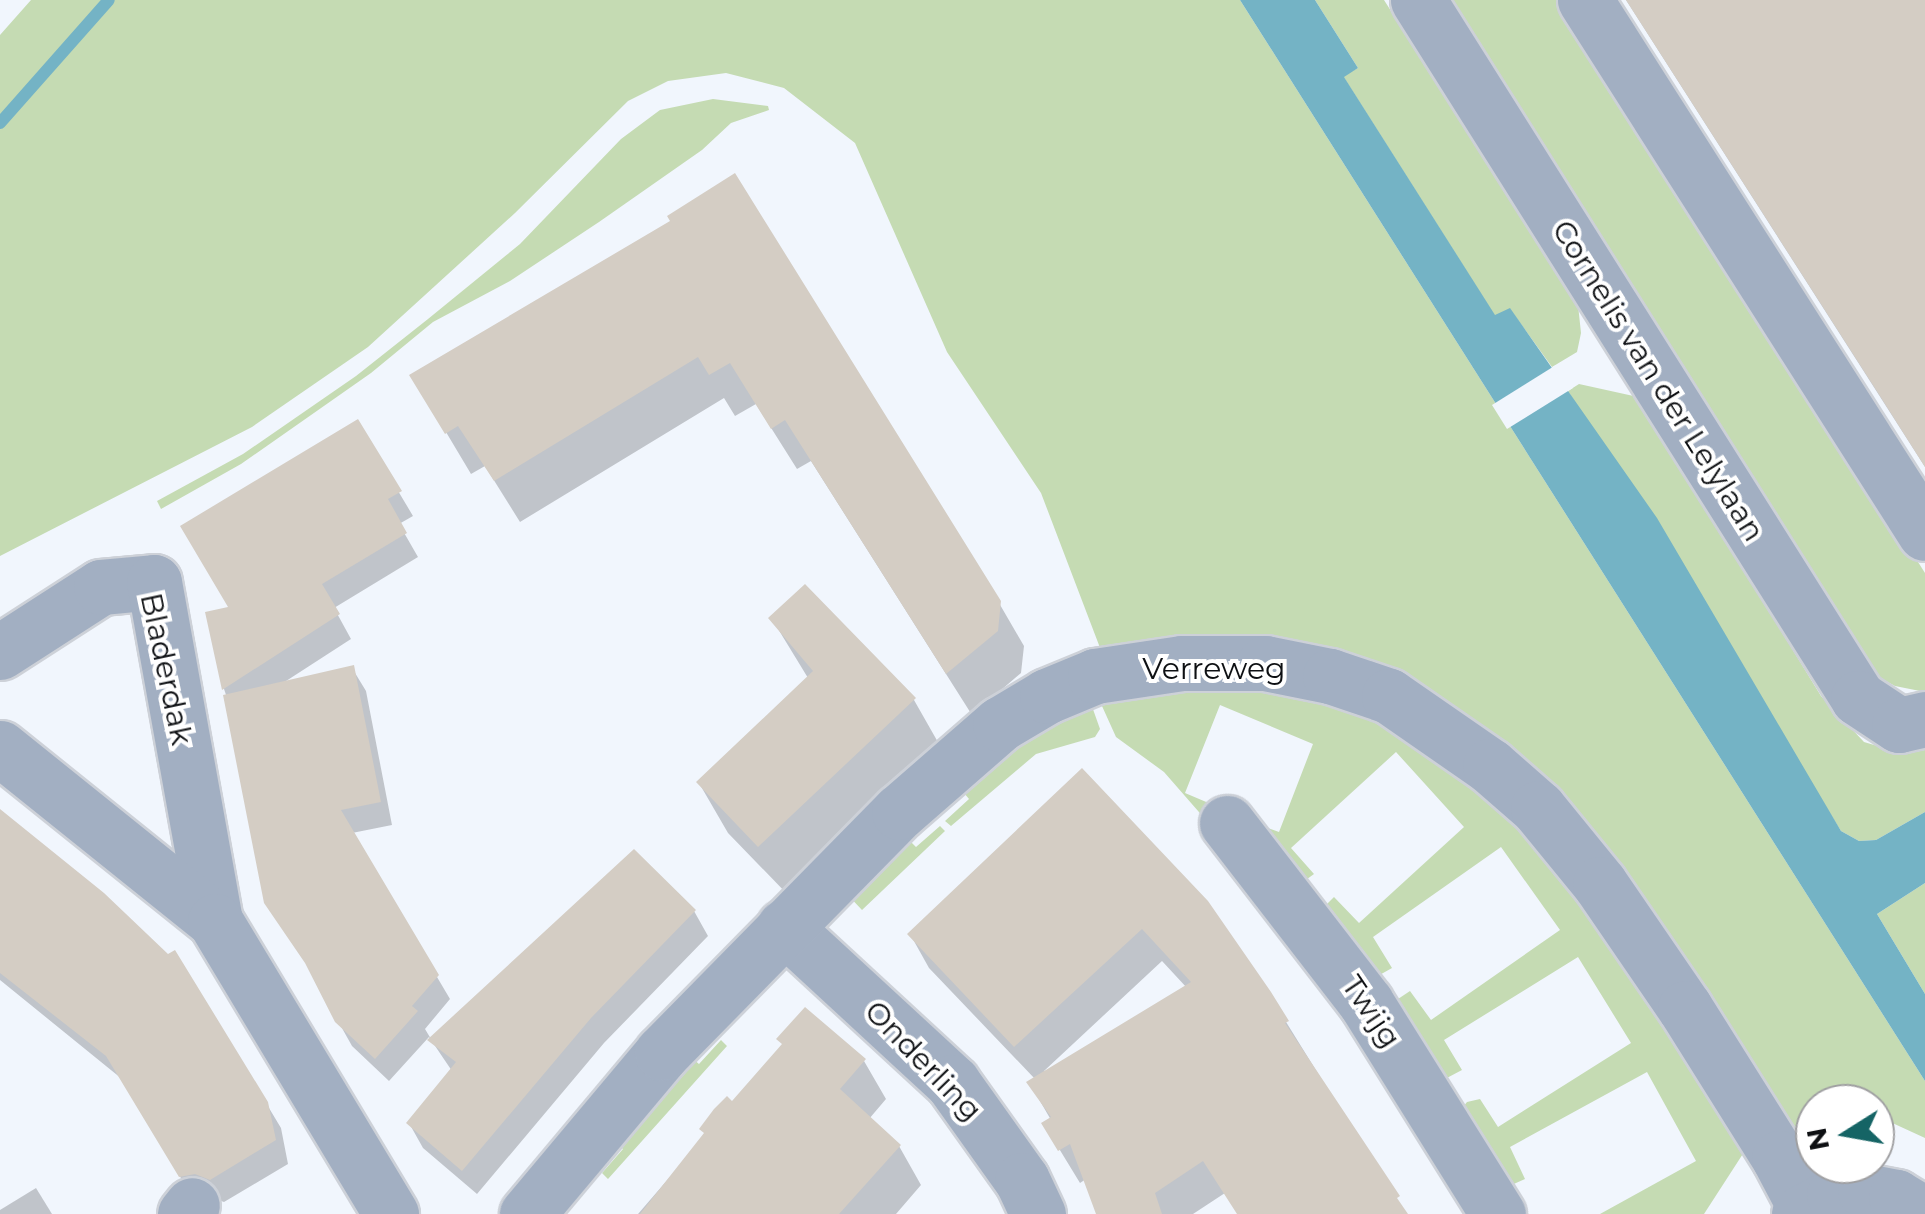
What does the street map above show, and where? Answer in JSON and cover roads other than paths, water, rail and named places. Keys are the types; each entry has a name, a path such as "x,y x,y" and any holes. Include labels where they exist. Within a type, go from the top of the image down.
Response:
{"street":[{"name":"Cornelis van der Lelylaan","path":"1418,0 1858,698 1900,725 1925,719"},
{"path":"1585,0 1925,533"},
{"name":"Bladerdak","path":"0,652 101,587 154,582 215,920"},
{"name":"Verreweg","path":"527,1214 662,1053 914,800 1000,724 1047,696 1095,676 1182,663 1265,663 1330,676 1388,696 1490,766 1538,808 1600,884 1686,1008 1779,1158 1802,1211"},
{"name":"Bladerdak","path":"0,748 215,920 391,1214"},
{"name":"Twijg","path":"1227,823 1366,1002 1498,1214"},
{"name":"Onderling","path":"784,927 952,1082 1022,1180 1038,1214"},
{"path":"1802,1211 1834,1196 1865,1191 1896,1198 1924,1214"}],"water":[{"path":"1240,0 1315,0 1358,68 1344,77 1495,315 1510,308 1657,518 1841,831 1859,841 1876,840 1925,812 1925,883 1877,914 1925,994 1925,1081"}],"waterway":[{"path":"0,123 109,0"}]}
